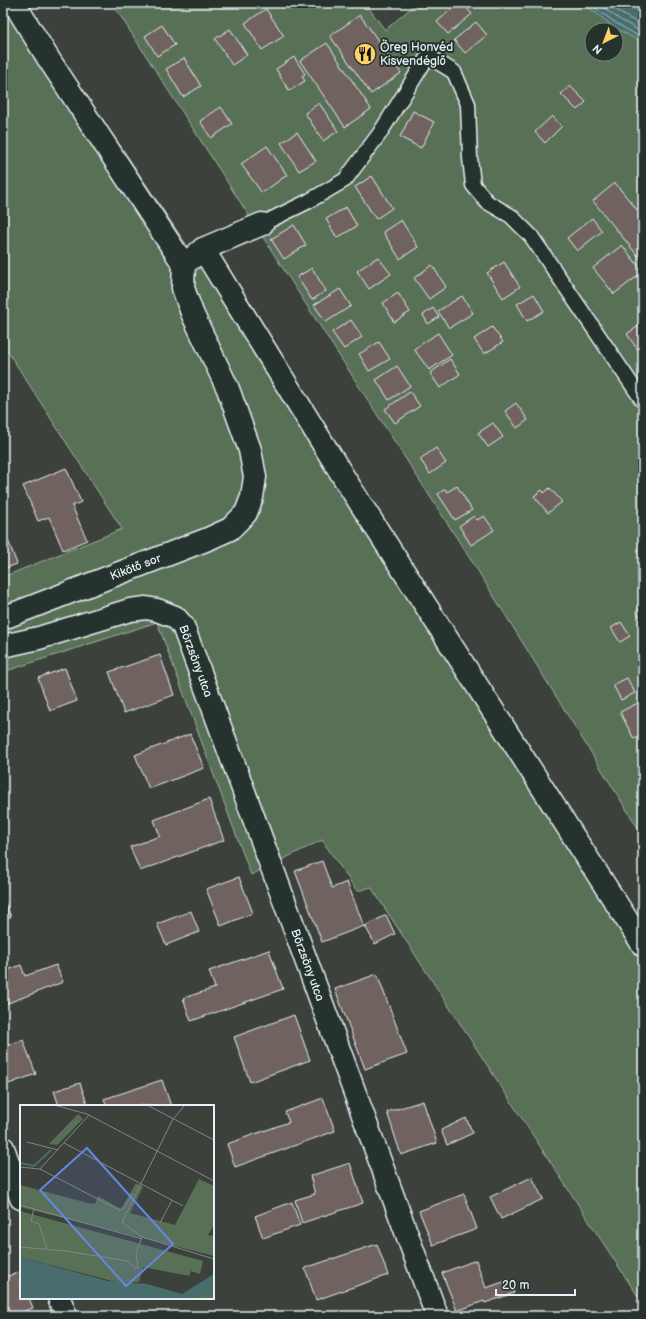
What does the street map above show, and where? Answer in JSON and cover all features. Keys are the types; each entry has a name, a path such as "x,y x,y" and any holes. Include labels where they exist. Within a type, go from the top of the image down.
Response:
{"street":[{"path":"14,3 48,58 184,265 203,249 262,224"},
{"path":"203,249 346,481 643,945"},
{"name":"Kikötő sor","path":"3,618 201,542 230,529 246,513 252,497 255,477 250,450 228,390 192,313 183,288 184,265"},
{"name":"Börzsöny utca","path":"3,646 39,638 130,610 146,608 157,610 175,617 183,626 437,1316"},
{"path":"3,1148 20,1195"},
{"path":"59,1299 66,1316"}],"lane":[{"path":"262,224 309,201 345,180 380,133 428,56 454,72 468,104 470,158 473,185 487,202 511,216 531,236 643,401"}],"green space":[{"path":"3,3 25,3 643,929 643,1304 371,887 357,891 322,840 251,875 157,622 3,672 3,577 122,529 3,344"},
{"path":"112,3 365,3 385,30 417,3 583,3 608,22 584,22 584,62 624,62 624,33 643,43 643,836 478,571"}],"water":[{"path":"583,3 643,3 643,43 624,33 624,22 608,22"}],"building":[{"path":"458,3 462,3 472,14 448,34 437,22"},
{"path":"266,9 284,36 262,50 245,23"},
{"name":"Öreg Honvéd Kisvendéglő","path":"360,15 401,73 371,94 330,36"},
{"path":"476,22 487,35 465,53 454,40"},
{"path":"162,25 175,45 157,56 145,36"},
{"path":"230,29 247,55 232,65 215,39"},
{"path":"327,43 371,109 345,127 300,61"},
{"path":"294,57 305,74 302,76 305,81 289,91 276,69"},
{"path":"184,58 201,86 183,97 166,69"},
{"path":"570,86 586,102 577,110 561,94"},
{"path":"319,103 338,131 323,141 305,113"},
{"path":"221,107 232,124 211,138 200,121"},
{"path":"413,111 434,122 421,148 400,137"},
{"path":"552,116 562,126 545,143 535,132"},
{"path":"297,132 316,161 299,171 281,143"},
{"path":"267,146 287,175 262,193 241,164"},
{"path":"372,176 392,208 376,219 355,187"},
{"path":"615,183 643,217 643,262 593,201"},
{"path":"346,207 357,226 337,238 326,219"},
{"path":"592,218 602,231 577,251 567,238"},
{"path":"401,220 418,247 400,259 383,232"},
{"path":"294,225 306,245 284,259 271,239"},
{"path":"622,245 643,272 614,294 593,268"},
{"path":"378,257 391,274 369,289 357,271"},
{"path":"504,262 520,287 503,298 487,273"},
{"path":"432,265 446,287 429,299 414,278"},
{"path":"312,268 326,291 312,300 297,277"},
{"path":"340,289 351,306 326,322 314,305"},
{"path":"398,293 410,312 394,322 383,303"},
{"path":"534,294 544,311 527,321 517,304"},
{"path":"462,296 473,313 449,328 438,311"},
{"path":"433,308 439,317 428,324 423,315"},
{"path":"351,320 362,337 344,349 332,332"},
{"path":"643,323 643,351 640,353 627,334"},
{"path":"492,327 503,342 484,354 474,339"},
{"path":"438,333 452,355 429,370 414,349"},
{"path":"379,342 390,359 369,371 359,354"},
{"path":"450,359 460,374 440,388 430,373"},
{"path":"397,366 410,386 389,400 376,380"},
{"path":"410,392 420,406 395,423 385,409"},
{"path":"516,403 528,420 517,428 505,411"},
{"path":"493,423 503,437 488,447 478,433"},
{"path":"436,448 446,463 430,474 420,459"},
{"path":"66,468 81,502 72,506 87,540 63,550 49,517 38,521 23,486"},
{"path":"457,486 472,510 455,520 438,494 445,489 447,492"},
{"path":"550,488 562,502 548,513 534,496 542,490 544,493"},
{"path":"474,516 477,520 484,516 494,530 471,545 459,526"},
{"path":"3,532 5,532 17,564 3,569"},
{"path":"643,606 643,621 636,611"},
{"path":"621,622 630,636 620,642 611,628"},
{"path":"160,655 174,695 124,713 109,672"},
{"path":"65,668 77,701 50,711 38,678"},
{"path":"627,678 635,693 621,700 613,685"},
{"path":"642,701 643,735 634,739 620,712"},
{"path":"190,734 204,768 149,789 135,755"},
{"path":"209,799 224,840 140,871 130,847 160,836 154,820"},
{"path":"322,861 332,888 347,882 364,926 322,942 295,871"},
{"path":"239,877 253,913 221,926 206,889"},
{"path":"3,900 11,917 3,920"},
{"path":"191,911 199,932 166,945 157,924"},
{"path":"386,915 395,934 375,944 365,926"},
{"path":"269,950 283,989 191,1021 183,998 215,988 209,971"},
{"path":"3,965 5,971 21,965 25,976 56,965 63,982 3,1005"},
{"path":"377,974 407,1054 365,1069 335,989"},
{"path":"294,1015 310,1060 250,1082 234,1037"},
{"path":"23,1040 36,1074 3,1086 3,1047"},
{"path":"162,1080 171,1105 107,1105 104,1099"},
{"path":"80,1083 88,1105 59,1105 54,1091"},
{"path":"323,1098 335,1131 235,1167 227,1144 289,1122 285,1112"},
{"path":"423,1101 437,1143 401,1155 387,1112"},
{"path":"466,1118 473,1133 447,1145 441,1130"},
{"path":"350,1163 363,1203 302,1223 295,1200 315,1194 310,1176"},
{"path":"532,1177 543,1199 501,1219 490,1197"},
{"path":"464,1194 477,1229 433,1245 419,1211"},
{"path":"292,1202 300,1225 263,1238 255,1216"},
{"path":"377,1244 388,1275 316,1300 305,1268"},
{"path":"476,1260 486,1288 509,1280 514,1293 485,1303 484,1301 457,1311 442,1273"},
{"path":"19,1272 20,1299 29,1299 33,1308 11,1316 3,1316 3,1278"}],"place":[{"name":"Öreg Honvéd Kisvendéglő","path":"365,54"}]}
